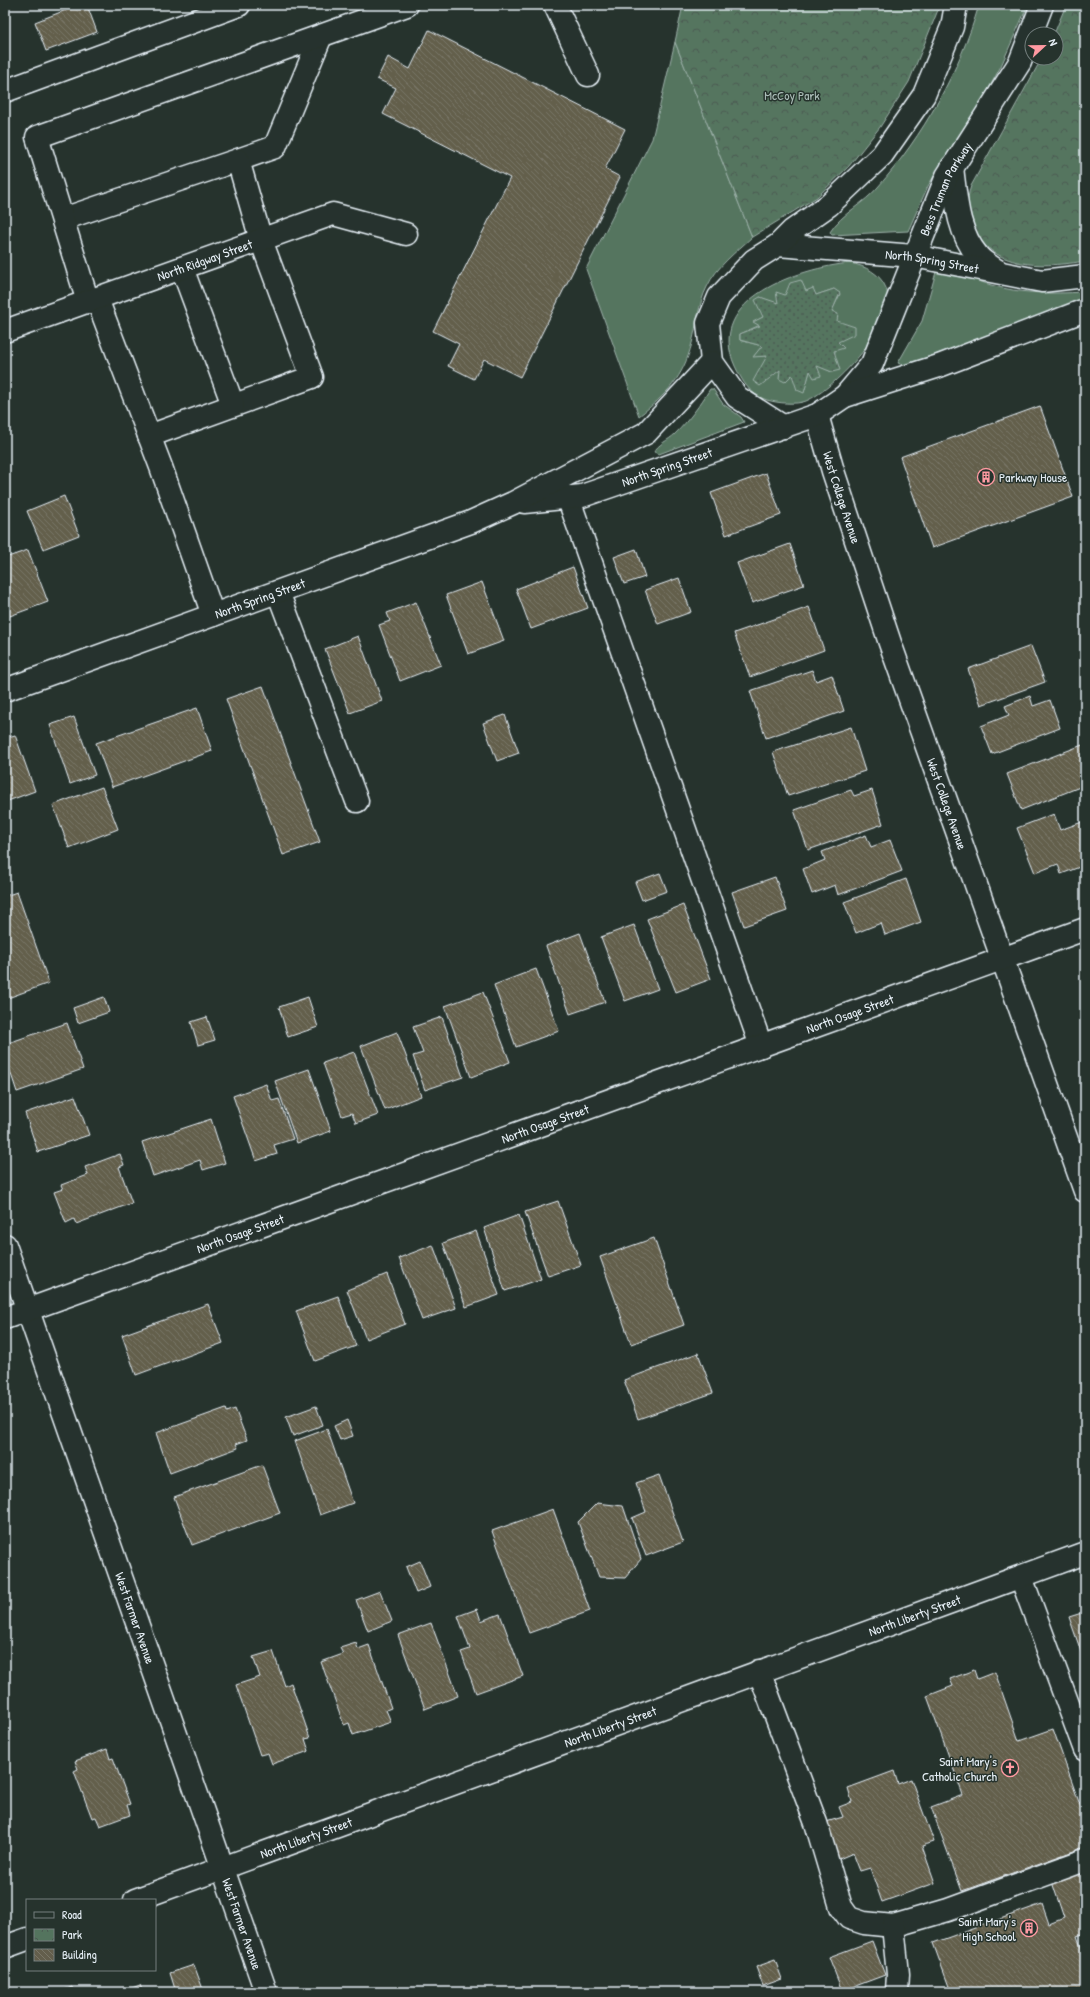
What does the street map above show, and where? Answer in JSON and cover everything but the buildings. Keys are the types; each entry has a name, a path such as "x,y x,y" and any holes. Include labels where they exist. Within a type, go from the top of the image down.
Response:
{"street":[{"path":"5,91 239,5"},
{"path":"212,615 150,436 93,300 63,219 38,137 407,5"},
{"path":"555,5 588,75"},
{"path":"784,427 736,397 712,362 708,323 719,297 754,260 778,245 792,230 829,205 882,155 924,95 952,27 956,5"},
{"name":"Bess Truman Parkway","path":"845,396 872,364 946,176 1020,62 1042,5"},
{"path":"63,219 275,147 321,36"},
{"path":"150,436 312,377 261,240 238,160"},
{"path":"952,168 958,216 966,238 979,258 1001,273"},
{"name":"North Ridgway Street","path":"5,331 333,214 406,234"},
{"name":"North Spring Street","path":"778,245 914,256 1042,281 1085,276"},
{"path":"182,268 233,405"},
{"path":"845,396 939,366 1085,310"},
{"name":"North Spring Street","path":"5,690 471,522 512,503 646,432 712,362"},
{"name":"North Spring Street","path":"512,503 582,496 817,415 845,396"},
{"name":"West College Avenue","path":"817,415 833,471 890,643 1085,1191"},
{"path":"568,497 761,1046"},
{"path":"278,592 356,801"},
{"name":"North Osage Street","path":"5,1318 1085,928"},
{"name":"West Farmer Avenue","path":"5,1245 266,1992"},
{"name":"North Liberty Street","path":"138,1899 759,1671 1085,1554"},
{"path":"1021,1577 1085,1750"},
{"path":"759,1671 816,1824 841,1907 849,1918 864,1923 892,1926 948,1910 1085,1860"},
{"path":"892,1926 898,1974 897,1992"},
{"path":"5,1947 26,1939"}],"green space":[{"name":"McCoy Park","path":"683,5 940,5 909,82 880,127 849,166 817,197 752,237 675,42"},
{"path":"979,5 1028,5 1001,66 982,101 957,138 928,186 908,231 832,235 830,232 835,225 878,187 925,124 951,78 962,54"},
{"path":"1066,5 1085,5 1085,261 1053,265 1036,265 1005,258 991,251 980,240 970,220 968,211 968,196 971,186 1038,66 1064,66 1064,26 1057,26"},
{"path":"675,42 752,237 721,266 707,287 700,308 694,336 679,376 658,400 639,416 586,269 652,139"},
{"path":"850,263 856,264 866,268 880,278 886,288 887,302 883,318 874,336 862,353 833,383 806,401 786,403 761,398 747,387 735,366 729,342 733,322 745,305 762,291 784,280 830,266","holes":["834,289 840,294 832,311 835,318 837,333 832,372 816,365 810,371 804,392 792,375 781,369 767,356 754,356 762,346 740,340 740,334 760,325 754,322 763,317 760,297 778,304 785,295 807,292 816,295"]},
{"path":"948,268 985,283 1002,288 1025,292 1083,292 1085,294 1085,300 905,366 898,363 922,321 936,272"},
{"path":"801,280 806,291 813,288 816,295 834,289 840,293 832,311 838,314 837,321 855,327 855,334 838,342 844,348 834,351 840,370 832,372 817,366 821,376 814,378 810,371 804,393 797,390 792,375 785,382 779,379 780,370 760,386 753,381 767,356 753,357 762,346 740,340 740,334 760,326 753,322 763,317 755,300 760,297 778,303 776,292 785,295 790,283"},
{"path":"710,389 713,389 723,404 741,417 744,422 659,454 654,452 658,447 673,436 685,423"}],"place":[{"name":"Parkway House","path":"986,477"},
{"name":"Saint Mary's Catholic Church","path":"1010,1768"},
{"name":"Saint Mary's High School","path":"1029,1928"}]}
